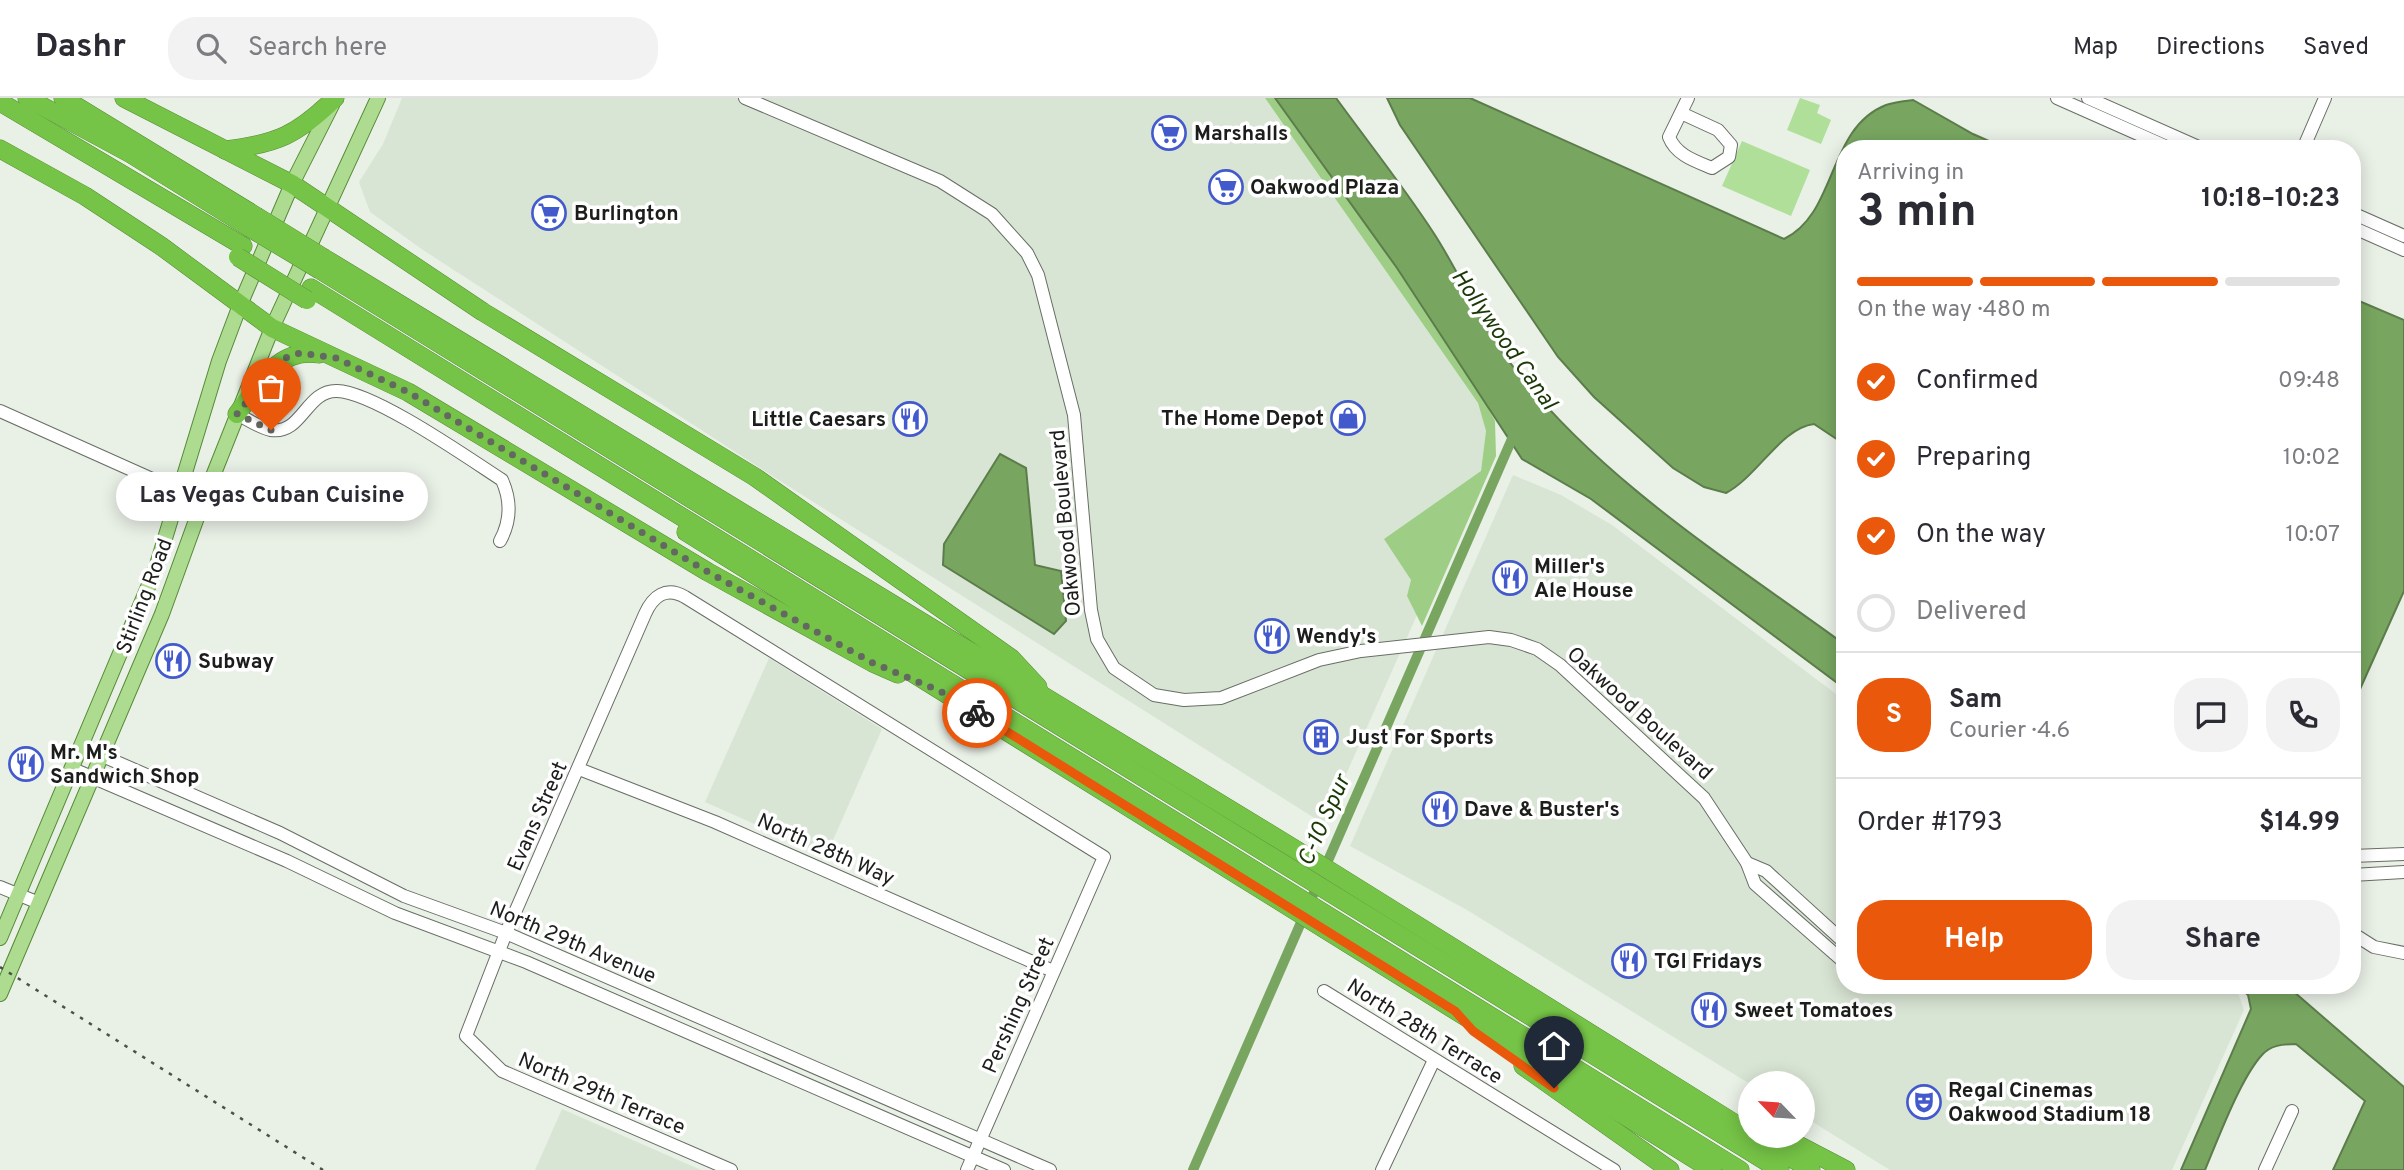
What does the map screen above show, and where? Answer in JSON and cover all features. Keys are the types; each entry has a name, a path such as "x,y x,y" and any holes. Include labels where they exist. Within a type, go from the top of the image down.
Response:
{"highway":[{"path":"27,98 253,222"},
{"path":"63,98 253,222 1300,863 1738,1126"},
{"path":"124,98 292,184 483,312 755,477 1011,658 1052,702"},
{"path":"223,150 266,144 293,134 335,98"},
{"path":"0,102 1326,922 1740,1170"},
{"path":"0,113 240,252"},
{"path":"0,149 85,196 162,246 272,328 408,392 708,572 873,663 940,691"},
{"path":"322,264 1052,702 1300,863"},
{"path":"309,294 940,691 1286,897"},
{"path":"237,414 282,359 300,353 336,358"},
{"path":"1342,888 1780,1170"},
{"path":"1326,922 1455,1011 1712,1170"},
{"path":"1455,1011 1473,1031 1670,1170"},
{"path":"1589,1034 1738,1113"},
{"path":"1775,1148 1811,1170"},
{"path":"1804,1148 1846,1170"}],"main road":[{"name":"Stirling Road","path":"0,939 156,568 219,361 240,305 292,184 335,98"},
{"name":"Stirling Road","path":"0,994 162,614 272,328 378,98"}],"street":[{"name":"Oakwood Boulevard","path":"745,98 950,187 992,214 1027,253 1038,275 1071,399 1091,610 1097,639 1114,668 1154,695 1184,700 1221,698 1319,660 1435,641 1489,637 1511,640 1537,649 1560,664 1704,798 1746,863 1755,884 1836,955"},
{"path":"1681,113 1725,136 1731,145 1729,157 1722,164 1712,168 1687,157 1673,147 1670,137 1681,113 1688,98"},
{"path":"2057,98 2152,140"},
{"path":"2088,98 2183,140"},
{"path":"2307,140 2325,98"},
{"path":"2361,218 2404,236"},
{"path":"2361,231 2404,250"},
{"path":"237,414 271,430 283,429 298,420 318,397 338,391 398,415 502,480 509,506 500,541"},
{"path":"0,411 181,492"},
{"name":"Evans Street","path":"467,1035 506,933 645,614 655,597 667,592 679,593 1104,857"},
{"name":"North 29th Avenue","path":"82,747 280,833 404,896 506,933 1050,1170"},
{"name":"North 29th Avenue","path":"73,769 287,861 395,913 602,995 1003,1170"},
{"name":"North 28th Way","path":"579,769 715,822 1054,971"},
{"path":"2361,856 2404,854"},
{"name":"Pershing Street","path":"967,1170 1104,857"},
{"name":"Oakwood Boulevard","path":"1746,863 1766,871 1836,935"},
{"path":"2361,874 2404,872"},
{"path":"0,887 39,903"},
{"path":"2361,939 2374,947 2404,953"},
{"name":"North 28th Terrace","path":"1324,991 1614,1170"},
{"name":"North 29th Terrace","path":"467,1035 502,1071 731,1170"},
{"path":"1382,1170 1434,1060"},
{"path":"2265,1170 2291,1111"}],"shaded area":[{"path":"402,98 1265,98 1478,403 1486,431 1481,471 1324,824 777,479 423,250 370,212 359,182 383,144"},
{"path":"1265,98 1274,98 1397,268 1473,380 1495,421 1496,456 1422,626 1407,596 1411,580 1384,539 1481,471 1486,431 1478,403"},
{"path":"1275,98 1336,98 1433,232 1498,345 1543,403 1581,442 1665,514 1836,638 1836,682 1591,499 1522,459 1397,268"},
{"path":"1387,98 1470,98 1784,239 1801,227 1814,211 1836,165 1836,439 1814,424 1802,427 1780,443 1749,476 1726,493 1704,487 1673,468 1594,397 1558,357 1400,125"},
{"path":"1800,98 1820,105 1817,113 1831,120 1821,144 1787,130"},
{"path":"1913,100 1987,140 1848,140 1867,116 1886,105"},
{"path":"1742,141 1810,170 1791,216 1722,186"},
{"path":"2361,302 2404,320 2404,591 2361,687"},
{"path":"1000,454 1026,468 1035,565 1061,571 1066,621 1054,634 943,565 944,544"},
{"path":"1513,475 1561,495 1612,525 1836,694 1836,994 2238,994 2244,1010 2172,1170 1890,1170 1815,1123 1815,1071 1738,1071 1738,1077 1467,910 1350,846"},
{"path":"769,658 882,729 826,856 705,802"},
{"path":"2296,994 2404,1087 2404,1170 2333,1170 2365,1101 2296,1044 2273,1047 2261,1056 2237,1094 2205,1170 2181,1170 2251,1009 2248,995"},
{"path":"562,1109 701,1170 535,1170"}],"waterway":[{"name":"C-10 Spur","path":"1193,1170 1515,432"}],"railway":[{"path":"0,967 323,1170"}],"way so far":[{"path":"271,430 237,414 271,368 282,359 300,353 336,358 408,392 708,572 873,663 940,691 977,713"}],"place":[{"name":"Marshalls","path":"1169,133"},
{"name":"Oakwood Plaza","path":"1226,187"},
{"name":"Burlington","path":"549,213"},
{"name":"The Home Depot","path":"1348,418"},
{"name":"Little Caesars","path":"910,419"},
{"name":"Las Vegas Cuban Cuisine","path":"271,430"},
{"name":"Miller's Ale House","path":"1510,578"},
{"name":"Wendy's","path":"1272,636"},
{"name":"Subway","path":"173,661"},
{"name":"Just For Sports","path":"1321,737"},
{"name":"Mr. M's Sandwich Shop","path":"26,764"},
{"name":"Dave & Buster's","path":"1440,809"},
{"name":"TGI Fridays","path":"1629,961"},
{"name":"Sweet Tomatoes","path":"1709,1010"},
{"name":"Regal Cinemas Oakwood Stadium 18","path":"1924,1102"}],"route":[{"path":"977,713 1455,1011 1473,1031 1554,1088"}],"water label":[{"name":"Hollywood Canal","path":"1505,339"}]}
